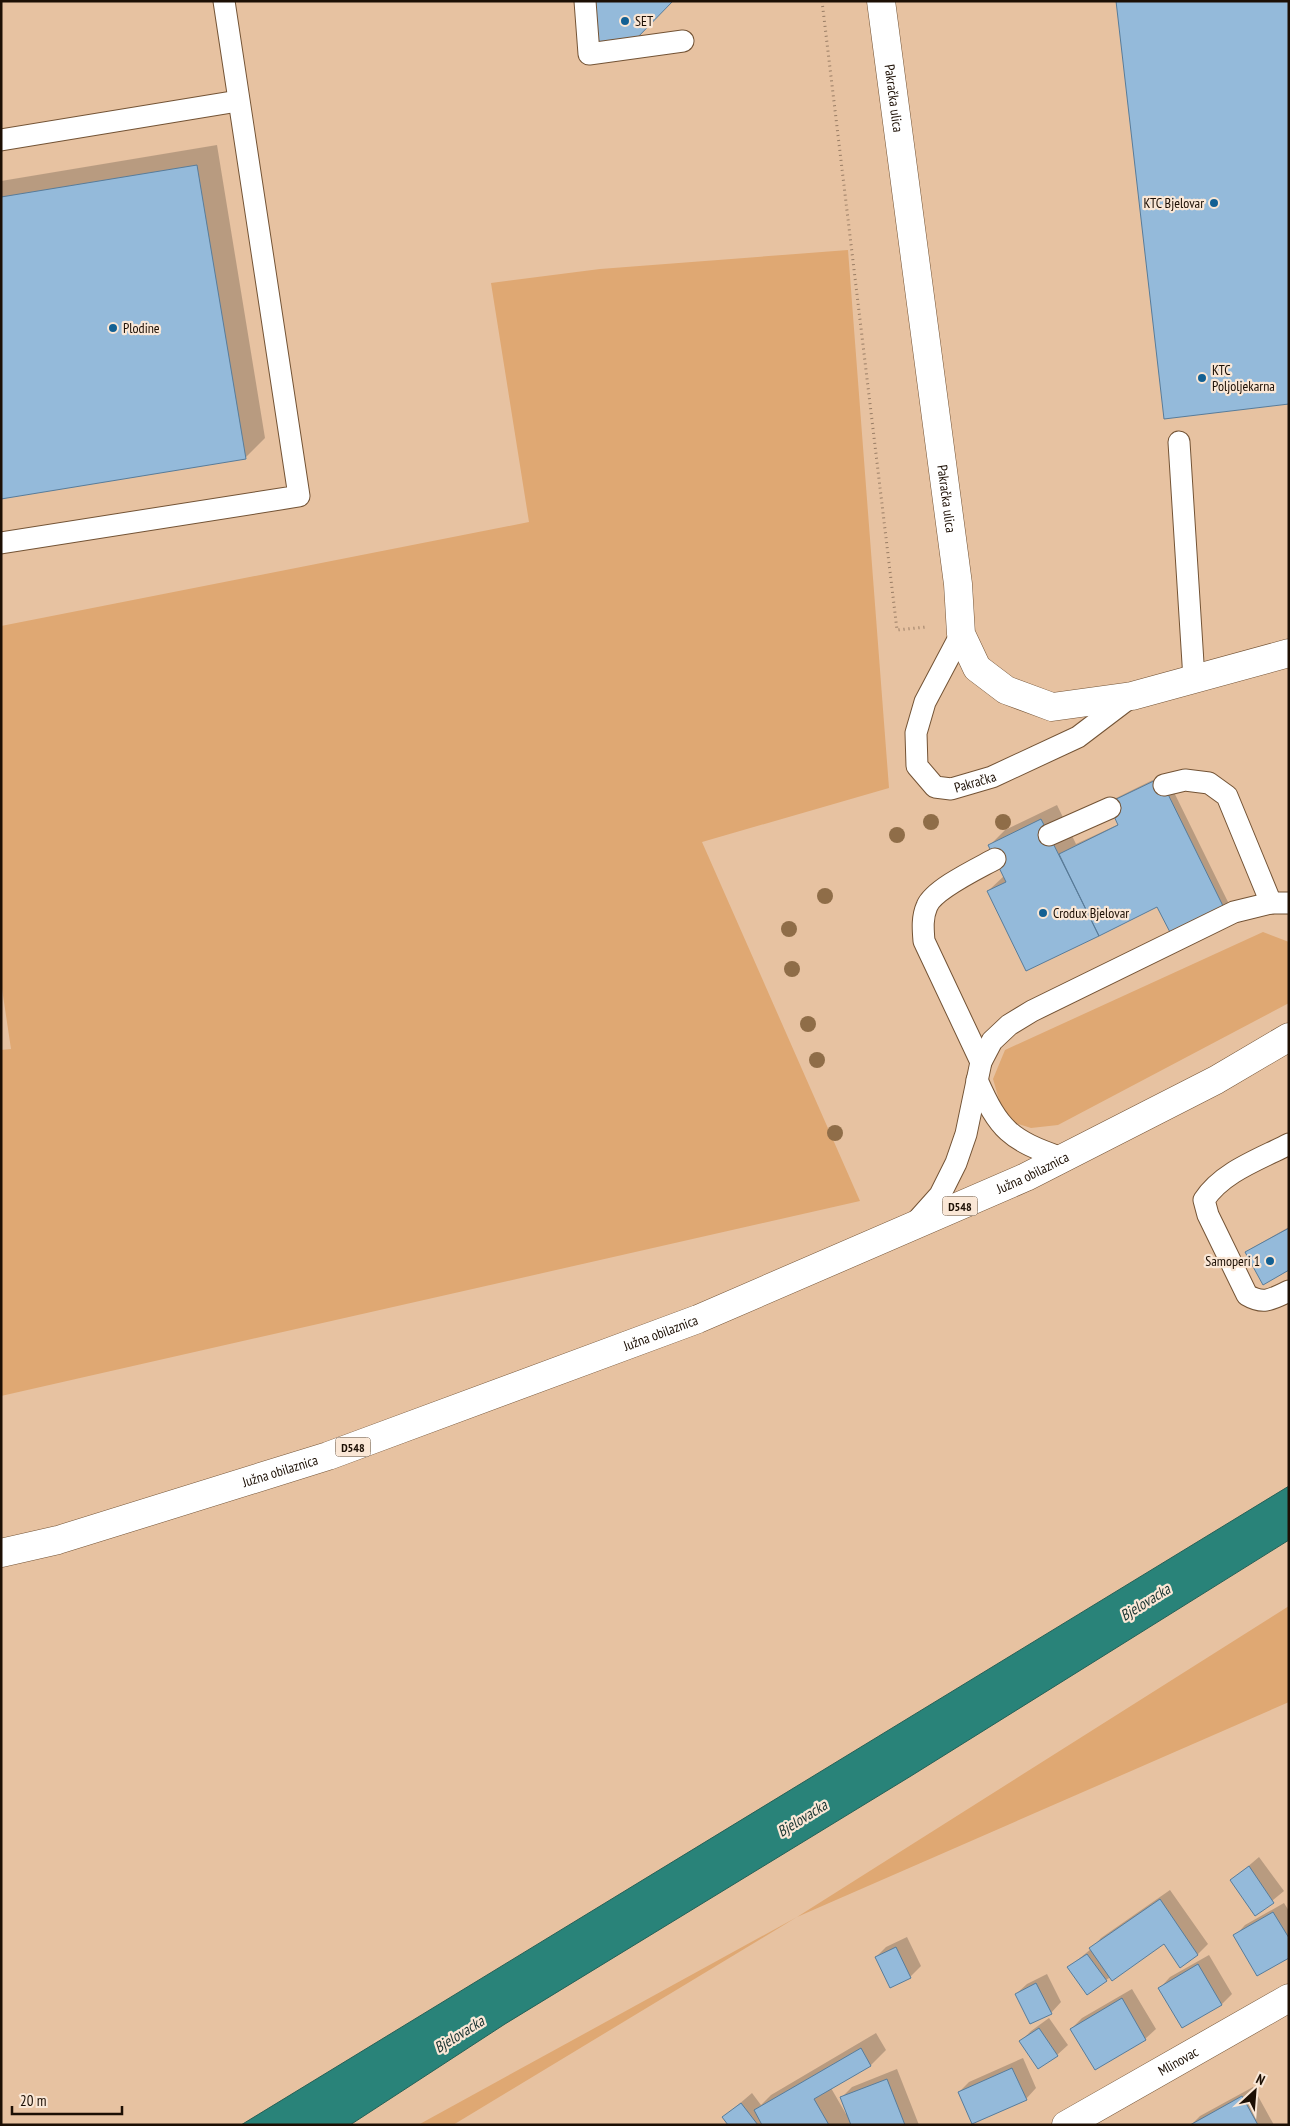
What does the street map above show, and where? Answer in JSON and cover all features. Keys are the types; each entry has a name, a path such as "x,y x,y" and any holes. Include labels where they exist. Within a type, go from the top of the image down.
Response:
{"main road":[{"name":"Pakračka ulica","path":"881,1 958,584 961,634 977,668 1006,690 1052,707 1132,696 1289,654"},
{"name":"Južna obilaznica","path":"1,1553 58,1540 328,1456 698,1319 1026,1177 1216,1080 1289,1037"},
{"name":"Mlinovac","path":"1066,2125 1289,1998"}],"lane":[{"path":"1,543 299,496 224,1"},
{"path":"585,1 590,54 683,41"},
{"path":"1,140 238,101"},
{"path":"1179,442 1194,679"},
{"name":"Pakračka","path":"961,634 924,702 916,733 917,766 935,787 951,789 992,776 1078,737 1132,696"},
{"path":"911,1227 940,1195 956,1163 966,1134 979,1071 992,1041 1009,1025 1032,1011 1226,916 1280,903 1227,796 1209,783 1185,780 1164,785"},
{"path":"1049,836 1110,808"},
{"path":"995,859 946,886 928,904 923,924 924,941 979,1071 990,1110 1009,1134 1033,1148 1062,1158"},
{"path":"1289,1144 1229,1176 1212,1188 1204,1200 1208,1214 1248,1295 1256,1300 1268,1301 1289,1291"}],"path":[{"path":"822,1 897,630 930,626"}],"shaded area":[{"path":"848,250 889,788 702,842 860,1201 1,1396 1,1050 11,1049 1,982 1,626 529,522 491,283 600,269"},
{"path":"1263,932 1289,942 1289,1003 1058,1125 1031,1128 1012,1122 1000,1103 993,1079 1005,1050"},
{"path":"1289,1606 1289,1702 797,1917"},
{"path":"797,1917 453,2125 418,2125"}],"water":[{"name":"Bjelovacka","path":"1289,1486 1289,1540 911,1776 505,2024 350,2125 241,2125"}],"building":[{"name":"SET","path":"594,1 673,1 635,40 597,43"},
{"name":"KTC Bjelovar","path":"1116,1 1289,1 1289,404 1164,419"},
{"name":"Plodine","path":"197,165 246,459 1,499 1,197"},
{"path":"1160,778 1225,910 1172,936 1157,907 1099,936 1059,854 1118,825 1108,803"},
{"name":"Crodux Bjelovar","path":"1041,819 1099,936 1026,971 987,891 1006,882 988,845"},
{"name":"Samoperi 1","path":"1289,1228 1289,1270 1263,1285 1245,1252"},
{"path":"1249,1866 1274,1903 1255,1916 1230,1880"},
{"path":"1160,1899 1198,1955 1180,1968 1164,1944 1112,1981 1089,1948"},
{"path":"1273,1912 1289,1938 1289,1958 1257,1976 1233,1935"},
{"path":"896,1947 911,1978 890,1988 875,1957"},
{"path":"1087,1954 1107,1981 1087,1995 1067,1967"},
{"path":"1198,1964 1222,2005 1182,2028 1158,1988"},
{"path":"1036,1983 1052,2014 1030,2024 1015,1994"},
{"path":"1122,1998 1146,2040 1095,2070 1070,2029"},
{"path":"1039,2028 1058,2056 1038,2069 1019,2041"},
{"path":"861,2048 871,2066 814,2099 829,2125 762,2125 754,2110"},
{"path":"1012,2068 1027,2100 972,2124 958,2092"},
{"path":"887,2079 905,2125 851,2125 840,2097"},
{"path":"1242,2096 1258,2125 1190,2125"},
{"path":"741,2103 758,2125 728,2125 722,2117"}],"place":[{"name":"SET","path":"625,21"},
{"name":"KTC Bjelovar","path":"1214,203"},
{"name":"Plodine","path":"113,328"},
{"name":"KTC Poljoljekarna","path":"1202,378"},
{"name":"Crodux Bjelovar","path":"1043,913"},
{"name":"Samoperi 1","path":"1270,1261"}]}
